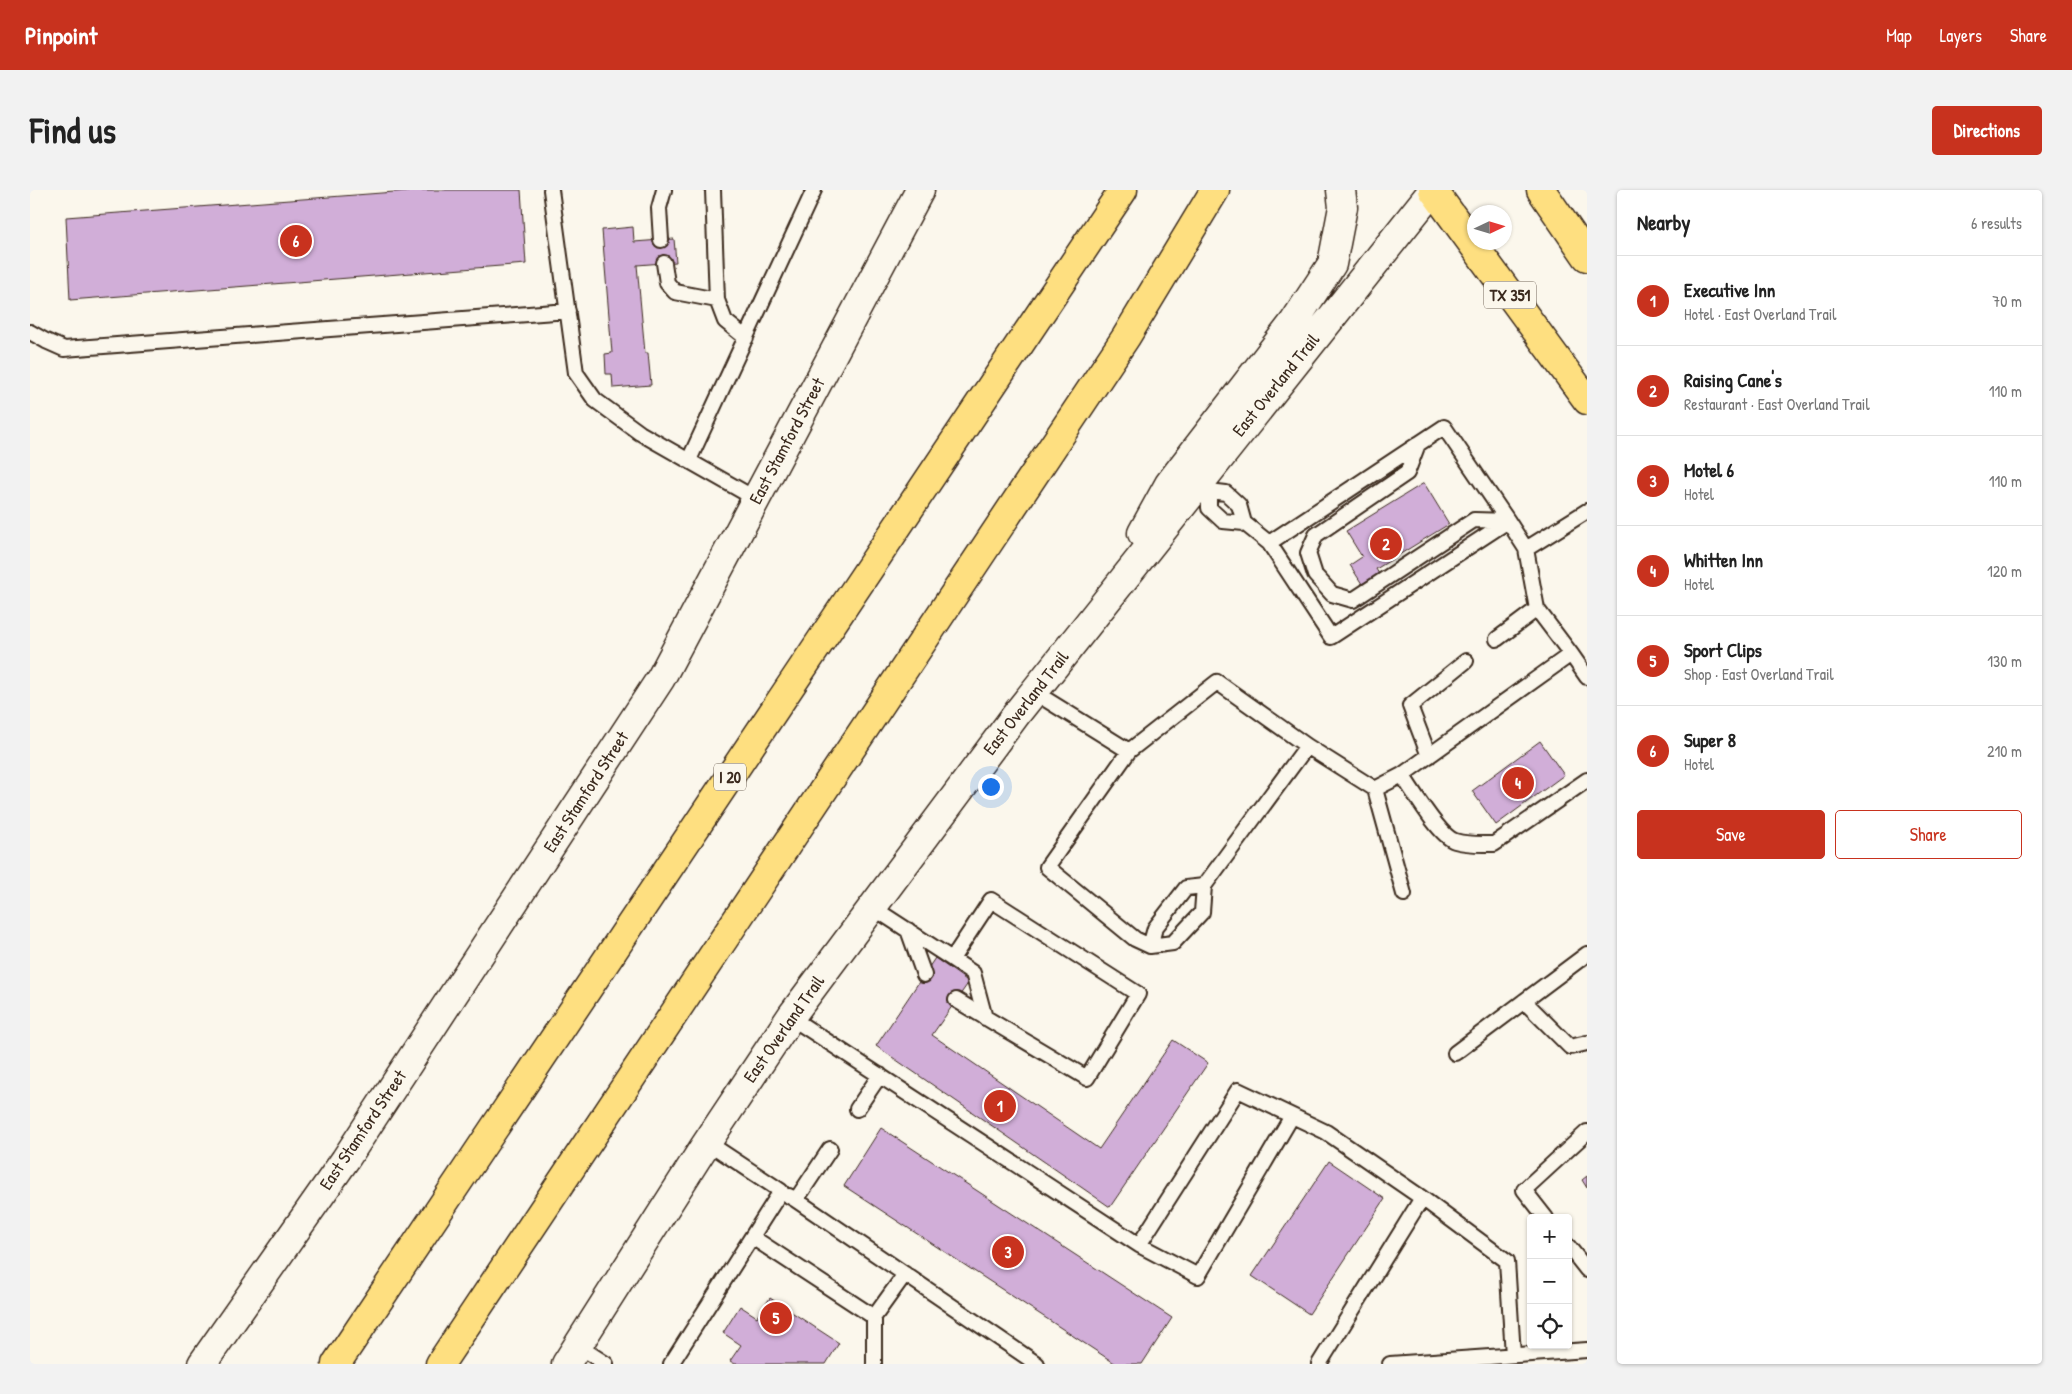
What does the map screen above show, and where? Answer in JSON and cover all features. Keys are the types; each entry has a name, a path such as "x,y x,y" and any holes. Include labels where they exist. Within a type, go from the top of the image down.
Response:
{"main road":[{"name":"East Stamford Street","path":"202,1364 345,1160 661,678 920,190"},
{"name":"I 20","path":"336,1364 1123,190"},
{"path":"440,1364 1121,345 1215,190"},
{"path":"1102,604 1169,484 1294,322 1332,264 1343,206 1341,190"},
{"name":"East Overland Trail","path":"572,1355 707,1142 790,1017 1102,604 1204,487 1433,190"},
{"name":"TX 351","path":"1433,190 1587,400"},
{"path":"1541,190 1587,257"}],"lane":[{"path":"551,190 576,373 595,400 640,433 756,499"},
{"path":"660,240 659,208 664,190"},
{"path":"713,190 717,300 725,321 746,338"},
{"path":"689,460 814,190"},
{"path":"664,262 667,282 675,292 717,300"},
{"path":"30,332 64,349 568,311"},
{"path":"1269,543 1444,427 1526,549 1537,609 1587,677"},
{"path":"1418,444 1407,473 1316,535 1308,553 1315,575 1332,594 1353,600 1474,520 1508,521"},
{"path":"1244,523 1223,522 1209,508 1204,487 1226,493 1239,505 1244,523 1269,543 1331,637 1508,521"},
{"path":"1526,549 1587,511"},
{"path":"1498,639 1537,609"},
{"path":"1375,789 1429,756 1571,654"},
{"path":"1429,756 1410,706 1466,661"},
{"path":"1307,746 1204,886 1202,912 1173,943 1150,946 1135,939 1047,867 1129,751 1217,682 1307,746 1375,789 1404,894"},
{"path":"1034,692 1129,751"},
{"path":"1402,774 1433,821 1453,840 1479,844 1494,844 1587,780"},
{"path":"1150,946 1155,928 1186,888 1204,886"},
{"path":"952,959 991,900 1138,994 1087,1078 956,1000"},
{"path":"872,907 973,973 985,1018"},
{"path":"908,930 924,975"},
{"path":"1455,1053 1587,954"},
{"path":"1524,1001 1570,1047 1587,1043"},
{"path":"790,1017 1139,1245 1198,1276 1292,1116"},
{"path":"857,1109 880,1075"},
{"path":"1139,1245 1238,1090 1326,1132 1422,1198 1507,1260 1513,1355"},
{"path":"1543,1214 1524,1190 1587,1132"},
{"path":"707,1142 796,1200 1037,1364"},
{"path":"796,1200 830,1149"},
{"path":"671,1364 781,1191"},
{"path":"1319,1364 1422,1198"},
{"path":"752,1237 874,1317"},
{"path":"1572,1251 1587,1270"},
{"path":"874,1364 874,1317 905,1274"},
{"path":"1390,1364 1587,1350"},
{"path":"572,1355 606,1364"}],"building":[{"path":"421,190 521,190 526,264 70,300 66,217"},
{"path":"633,227 634,242 674,239 676,262 637,265 645,353 648,353 651,385 613,388 612,374 606,374 605,354 612,353 602,230"},
{"path":"1424,483 1449,524 1376,569 1379,574 1362,584 1350,565 1362,557 1346,531"},
{"path":"1540,741 1564,775 1496,825 1472,791"},
{"path":"935,958 969,982 932,1035 1099,1149 1173,1040 1208,1063 1110,1207 876,1046"},
{"path":"881,1128 1172,1318 1142,1364 1116,1364 844,1186"},
{"path":"1329,1161 1385,1199 1309,1314 1252,1276"},
{"path":"1587,1176 1587,1188 1582,1180"},
{"path":"770,1298 839,1343 826,1364 735,1364 730,1361 741,1345 723,1333 740,1306 757,1317"}],"place":[{"name":"Super 8","path":"296,241"},
{"name":"Raising Cane's","path":"1386,544"},
{"name":"Whitten Inn","path":"1518,783"},
{"name":"Executive Inn","path":"1000,1106"},
{"name":"Motel 6","path":"1008,1252"},
{"name":"Sport Clips","path":"776,1318"}]}
